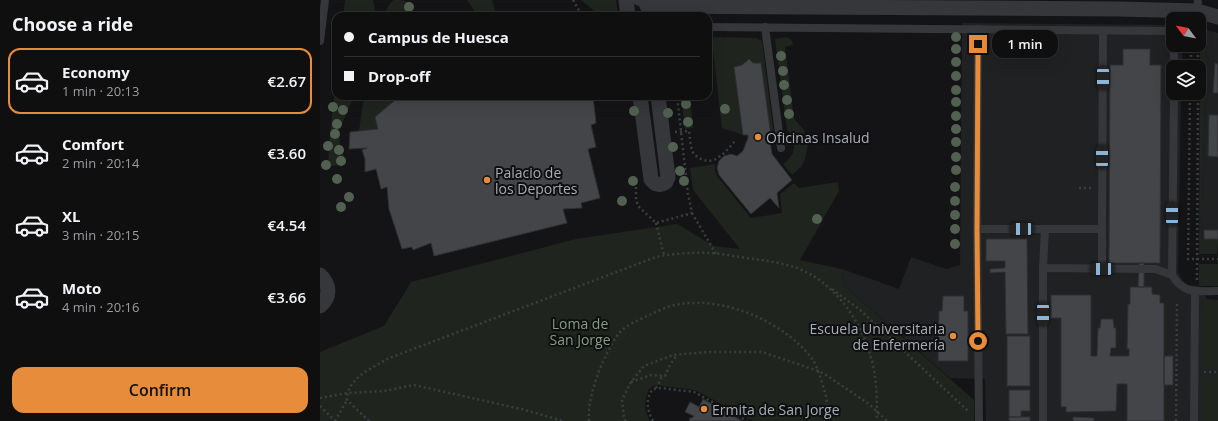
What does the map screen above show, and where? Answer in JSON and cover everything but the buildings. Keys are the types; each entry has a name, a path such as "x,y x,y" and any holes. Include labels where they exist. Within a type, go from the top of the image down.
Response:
{"street":[{"path":"626,0 628,12"},
{"path":"644,5 1119,4 1196,10 1218,16"},
{"path":"641,100 651,180 659,185 666,182 668,177 659,100"},
{"path":"320,275 325,279 328,285 328,291 327,298 320,306"}],"lane":[{"path":"320,41 325,0"},
{"path":"712,27 1166,31"},
{"path":"765,27 781,148"},
{"path":"978,29 977,229 979,421"},
{"path":"1102,269 1103,31"},
{"path":"1172,275 1174,100"},
{"path":"977,229 1102,229"},
{"path":"1043,421 1043,268 1045,229"},
{"path":"1043,268 1155,269 1172,275 1181,287 1188,290 1218,291"},
{"path":"1194,421 1196,291"}],"path":[{"path":"573,0 580,12"},
{"path":"1190,100 1188,259 1218,259"},
{"path":"1196,291 1198,100"},
{"path":"663,133 689,131 692,151 701,160 708,161 720,157 734,141"},
{"path":"692,213 716,254"},
{"path":"656,222 664,256"},
{"path":"320,406 335,421 347,400 347,393 350,385 360,376 387,359 656,257 707,253 768,261 794,267 827,285 859,309 971,414"},
{"path":"827,285 842,301 852,315 871,358 876,382 877,421"},
{"path":"1176,421 1177,302"},
{"path":"589,421 588,407 594,384 610,347 622,330 661,309 681,304 713,304 736,309 758,316 785,333 803,348 814,361 827,402 825,421"},
{"path":"626,421 624,419 622,400 631,382 644,366 673,355 708,352 762,352 826,375 869,404 887,421"},
{"path":"653,421 648,412 647,405 651,391 656,388 662,377 666,375 670,365 677,355"},
{"path":"1201,372 1218,372"},
{"path":"631,382 651,376 662,377"},
{"path":"320,398 347,393 384,391 414,385 525,410 563,421"},
{"path":"656,388 694,392 747,421"},
{"path":"347,400 369,421"}],"shaded area":[{"path":"962,23 1166,25 1166,52 1182,52 1182,60 1166,60 1166,100 1181,100 1178,273 1184,282 1189,285 1199,286 1207,299 1218,300 1218,421 986,421 985,379 950,378 844,286 842,269 899,289 911,257 946,269 960,265"},
{"path":"1207,30 1218,33 1218,238 1201,238"}],"green space":[{"path":"345,0 373,0 375,12 344,12"},
{"path":"394,0 406,1 410,4 410,12 385,12"},
{"path":"467,0 492,0 496,12 475,12"},
{"path":"581,0 616,0 618,12 595,12"},
{"path":"1206,30 1207,30 1206,65 1206,60 1200,60 1200,52 1206,52"},
{"path":"714,37 756,38 762,41 774,135 771,136 761,63 753,63 749,59 742,65 734,67 743,135 722,128 712,41"},
{"path":"787,37 792,41 793,45 785,47 794,119 804,130 808,144 805,159 801,167 792,175 783,164 791,157 794,143 791,134 787,130 775,39"},
{"path":"334,100 352,100 339,131 340,144 346,163 328,167"},
{"path":"364,100 392,100 391,104 375,117 378,129 359,131"},
{"path":"681,100 690,100 693,128 685,129"},
{"path":"1200,100 1205,100 1201,238 1218,239 1217,254 1199,254"},
{"name":"Loma de San Jorge","path":"715,164 717,176 751,218 782,213 780,194 794,183 799,188 838,182 839,191 800,260 842,269 844,286 974,400 974,421 753,421 695,390 655,385 649,389 645,401 646,413 650,421 320,421 320,352 384,326 411,282 576,239 677,224 714,246 740,249 693,190 690,168"},
{"path":"1199,264 1218,264 1218,286 1199,286"},
{"path":"1207,300 1218,300 1218,369 1201,369 1201,307"},
{"path":"1201,375 1218,375 1218,421 1201,421"}],"place":[{"name":"Oficinas Insalud","path":"758,137"},
{"name":"Palacio de los Deportes","path":"487,180"},
{"name":"Escuela Universitaria de Enfermería","path":"953,336"},
{"name":"Ermita de San Jorge","path":"704,409"}],"route":[{"path":"978,44 978,341"}]}
